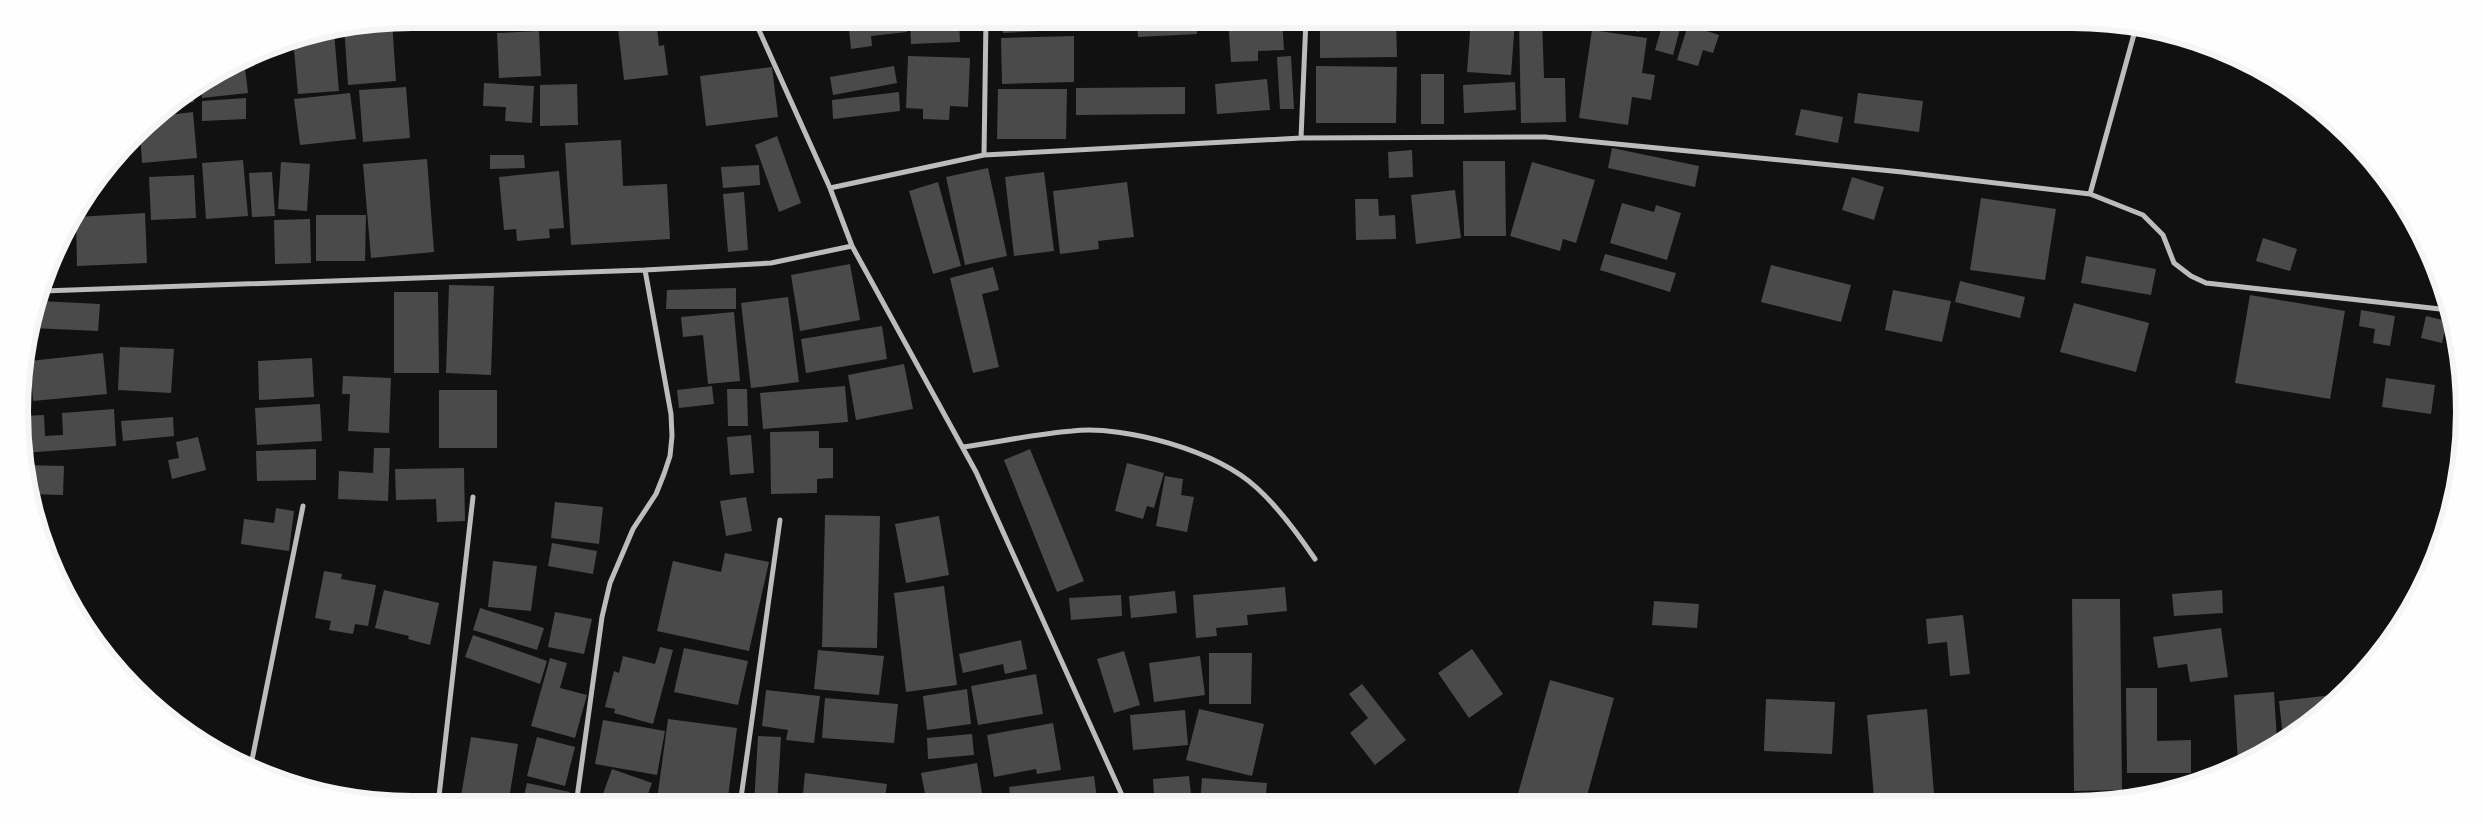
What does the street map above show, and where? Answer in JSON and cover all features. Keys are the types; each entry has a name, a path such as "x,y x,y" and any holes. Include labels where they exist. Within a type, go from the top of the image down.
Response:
{"street":[{"path":"758,28 830,188 852,246 976,472 1122,796"},
{"path":"984,154 986,28"},
{"path":"1301,138 1306,28"},
{"path":"2090,194 2134,33"},
{"path":"830,188 984,154 1301,138 1545,137 1902,172 2090,194 2143,215 2163,235 2174,263 2191,276 2206,283 2441,309"},
{"path":"47,292 645,270 772,263 852,246"},
{"path":"577,796 602,617 610,583 633,529 656,494 670,456 672,436 671,414 645,270"},
{"path":"962,447 1074,430 1124,433 1172,444 1220,464 1256,487 1291,524 1315,559"},
{"path":"439,796 473,497"},
{"path":"252,761 303,506"},
{"path":"741,796 780,520"}],"building":[{"path":"392,28 396,81 348,85 345,34"},
{"path":"618,28 657,28 659,46 664,45 668,75 624,80"},
{"path":"849,28 906,28 907,32 871,36 872,46 851,49"},
{"path":"910,28 959,28 960,42 911,44"},
{"path":"1003,28 1073,29 1003,33"},
{"path":"1138,28 1197,28 1197,34 1138,37"},
{"path":"1229,28 1283,28 1284,50 1258,51 1258,61 1231,62"},
{"path":"1320,28 1396,28 1397,57 1320,58"},
{"path":"1470,28 1514,28 1511,75 1467,72"},
{"path":"1519,28 1542,28 1544,78 1565,78 1566,122 1521,123"},
{"path":"1625,28 1640,28 1639,32"},
{"path":"1661,28 1680,28 1673,55 1655,50"},
{"path":"1687,28 1697,28 1719,35 1713,53 1703,50 1698,66 1677,60"},
{"path":"1592,30 1647,38 1642,73 1655,75 1651,100 1632,97 1628,125 1579,118"},
{"path":"539,31 541,76 499,78 497,33"},
{"path":"334,36 339,91 298,94 294,46"},
{"path":"1074,36 1074,82 1002,84 1001,38"},
{"path":"908,56 970,58 968,107 950,106 949,120 923,119 923,109 906,108"},
{"path":"1291,56 1294,109 1280,109 1277,57"},
{"path":"245,66 248,93 202,98 201,90"},
{"path":"894,66 897,83 833,95 830,77"},
{"path":"1316,66 1397,67 1396,123 1316,123"},
{"path":"772,67 778,117 706,126 700,76"},
{"path":"1421,74 1444,74 1444,124 1421,124"},
{"path":"1267,79 1270,110 1217,114 1215,84"},
{"path":"1515,82 1516,110 1464,113 1463,85"},
{"path":"484,83 534,86 532,123 505,121 506,107 483,106"},
{"path":"577,84 578,125 540,126 540,85"},
{"path":"406,87 410,138 363,142 359,90"},
{"path":"1185,87 1185,114 1076,115 1076,88"},
{"path":"998,89 1067,89 1066,139 997,139"},
{"path":"899,92 900,111 833,119 832,100"},
{"path":"350,93 356,139 300,145 294,99"},
{"path":"1858,93 1923,101 1919,132 1854,123"},
{"path":"193,95 194,102 183,104"},
{"path":"246,98 246,119 202,121 202,101"},
{"path":"1801,109 1843,117 1838,143 1795,135"},
{"path":"193,112 197,158 142,163 141,139 168,115"},
{"path":"777,136 801,203 779,212 755,145"},
{"path":"621,140 623,186 667,184 670,239 571,245 565,143"},
{"path":"1612,148 1699,166 1695,187 1608,168"},
{"path":"1412,150 1413,177 1389,178 1388,152"},
{"path":"490,155 524,155 525,168 490,169"},
{"path":"427,159 434,252 371,258 363,164"},
{"path":"243,160 248,216 206,219 202,163"},
{"path":"1463,161 1505,161 1506,236 1464,236"},
{"path":"281,162 310,164 307,211 278,209"},
{"path":"1532,162 1595,180 1576,243 1563,239 1560,251 1510,236"},
{"path":"759,165 760,185 723,188 721,167"},
{"path":"988,168 1007,256 965,265 946,177"},
{"path":"559,171 564,228 549,229 550,238 517,241 516,229 504,230 499,177"},
{"path":"272,172 275,216 252,217 249,173"},
{"path":"1044,172 1054,251 1014,256 1005,177"},
{"path":"194,175 196,218 151,220 149,177"},
{"path":"1852,177 1884,187 1874,220 1842,210"},
{"path":"938,182 961,266 933,274 909,191"},
{"path":"1127,182 1134,237 1098,241 1099,249 1060,254 1053,191"},
{"path":"1455,190 1461,238 1416,244 1411,195"},
{"path":"744,192 748,250 728,252 723,194"},
{"path":"1981,198 2056,209 2045,280 1970,270"},
{"path":"1355,199 1378,199 1379,216 1395,215 1396,239 1356,240"},
{"path":"1622,203 1654,212 1656,205 1681,213 1667,260 1610,243"},
{"path":"145,213 147,263 77,266 76,225 81,217"},
{"path":"316,215 366,215 365,261 316,261"},
{"path":"310,219 311,263 275,264 274,220"},
{"path":"2263,238 2297,249 2290,271 2256,261"},
{"path":"1605,254 1676,273 1670,292 1600,270"},
{"path":"2086,256 2156,269 2151,295 2081,283"},
{"path":"850,264 860,320 800,331 791,275"},
{"path":"1771,265 1851,285 1841,322 1761,302"},
{"path":"993,267 999,290 982,294 999,367 973,373 950,278"},
{"path":"1960,281 2025,297 2020,318 1955,302"},
{"path":"449,285 494,286 491,375 446,373"},
{"path":"736,288 736,309 666,309 667,290"},
{"path":"1893,290 1951,301 1942,342 1885,330"},
{"path":"394,292 438,292 439,373 394,373"},
{"path":"2250,295 2345,311 2330,399 2235,383"},
{"path":"788,297 799,382 751,388 741,303"},
{"path":"44,301 100,304 98,331 37,328"},
{"path":"2074,303 2149,323 2136,372 2060,352"},
{"path":"2361,310 2395,316 2390,346 2373,343 2375,329 2359,326"},
{"path":"734,312 740,381 708,384 703,335 683,337 681,317"},
{"path":"2426,316 2444,320 2446,327 2442,343 2421,338"},
{"path":"882,326 887,359 806,373 801,339"},
{"path":"120,347 174,349 171,393 118,390"},
{"path":"103,353 107,394 33,401 31,361"},
{"path":"312,358 314,397 259,400 258,361"},
{"path":"904,364 913,409 856,420 848,375"},
{"path":"343,376 391,378 389,433 348,431 350,394 342,394"},
{"path":"2386,378 2435,385 2431,414 2382,407"},
{"path":"712,386 714,404 679,408 677,390"},
{"path":"845,386 848,422 763,429 760,393"},
{"path":"727,389 747,389 748,426 728,426"},
{"path":"439,390 497,390 497,448 439,448"},
{"path":"320,404 322,441 257,445 255,408"},
{"path":"114,409 116,446 30,453 28,416 44,415 45,436 63,435 62,413"},
{"path":"173,417 174,436 123,441 121,421"},
{"path":"819,431 819,448 833,448 833,478 817,479 817,493 771,494 770,432"},
{"path":"751,435 754,473 730,475 727,437"},
{"path":"198,437 206,470 172,479 168,460 179,458 176,442"},
{"path":"374,448 390,448 388,501 338,499 339,471 373,473"},
{"path":"316,449 316,480 257,481 256,451"},
{"path":"1030,449 1084,581 1057,592 1004,460"},
{"path":"1127,463 1164,473 1154,508 1147,506 1143,519 1115,511"},
{"path":"32,465 64,466 63,495 37,494"},
{"path":"464,468 465,521 437,522 436,499 396,500 395,469"},
{"path":"1165,476 1183,479 1181,495 1194,497 1187,532 1156,526"},
{"path":"746,497 752,531 726,536 720,501"},
{"path":"555,502 603,507 599,544 551,538"},
{"path":"276,508 294,511 289,551 241,544 244,519 274,523"},
{"path":"825,515 880,516 877,648 822,647"},
{"path":"939,516 949,575 906,583 895,524"},
{"path":"552,543 597,551 593,574 548,566"},
{"path":"725,553 769,562 749,651 657,631 673,561 721,572"},
{"path":"493,561 537,566 531,611 488,607"},
{"path":"324,571 342,574 341,579 376,585 368,626 355,624 353,634 329,630 331,621 315,618"},
{"path":"944,586 957,685 906,692 894,593"},
{"path":"1285,587 1287,611 1247,615 1248,625 1216,628 1217,636 1196,638 1193,595"},
{"path":"384,590 439,603 430,645 408,639 409,636 375,628"},
{"path":"2222,590 2223,613 2174,616 2172,594"},
{"path":"1175,591 1177,613 1131,618 1129,596"},
{"path":"1121,595 1122,616 1071,620 1069,598"},
{"path":"2072,599 2120,599 2122,790 2074,791"},
{"path":"1654,601 1699,604 1697,628 1652,625"},
{"path":"480,608 544,628 537,650 473,630"},
{"path":"555,612 592,619 584,654 548,647"},
{"path":"1963,615 1970,674 1950,676 1947,642 1928,644 1926,619"},
{"path":"2221,628 2228,677 2190,682 2187,664 2158,668 2153,637"},
{"path":"473,635 547,661 540,684 465,657"},
{"path":"1021,640 1027,669 1005,674 1003,664 963,673 959,654"},
{"path":"660,647 673,650 653,724 614,713 615,709 605,707 614,671 619,673 623,656 655,664"},
{"path":"684,648 748,661 738,705 674,692"},
{"path":"1472,649 1503,694 1469,718 1438,673"},
{"path":"818,650 884,656 879,695 814,689"},
{"path":"1124,651 1140,705 1114,713 1097,659"},
{"path":"1209,653 1252,653 1251,704 1209,704"},
{"path":"1200,656 1205,695 1154,702 1149,663"},
{"path":"550,658 567,663 560,688 587,695 575,738 531,726"},
{"path":"1036,674 1043,714 978,725 971,686"},
{"path":"1550,680 1614,698 1587,796 1517,796"},
{"path":"1362,684 1406,740 1375,765 1350,733 1368,718 1349,694"},
{"path":"2126,688 2157,688 2157,741 2191,740 2191,773 2127,773"},
{"path":"967,689 971,724 927,730 923,696"},
{"path":"766,690 820,696 814,743 786,740 788,730 762,726"},
{"path":"2274,692 2277,737 2238,758 2234,695"},
{"path":"2331,695 2283,733 2279,701"},
{"path":"825,698 898,704 894,743 822,738"},
{"path":"1766,699 1835,702 1832,754 1764,751"},
{"path":"1199,709 1264,724 1252,776 1186,760"},
{"path":"1927,709 1934,793 1874,796 1867,715"},
{"path":"1185,710 1188,745 1133,750 1130,715"},
{"path":"668,719 737,728 728,796 658,796"},
{"path":"603,720 665,731 657,775 595,764"},
{"path":"1053,723 1061,770 1037,774 1036,769 994,777 987,735"},
{"path":"972,734 974,755 928,759 927,738"},
{"path":"758,736 781,737 778,796 755,796"},
{"path":"471,737 518,744 509,796 461,796"},
{"path":"537,737 575,747 565,786 527,776"},
{"path":"977,763 982,793 967,796 925,796 921,773"},
{"path":"612,769 652,783 647,796 602,796"},
{"path":"805,773 887,784 885,796 803,796"},
{"path":"1094,776 1097,796 1010,796 1009,787"},
{"path":"1189,776 1191,796 1154,795 1153,779"},
{"path":"1202,778 1267,783 1266,796 1201,796"},
{"path":"527,783 570,792 569,796 524,796"},
{"path":"1273,793 1299,796 1273,796"}]}
